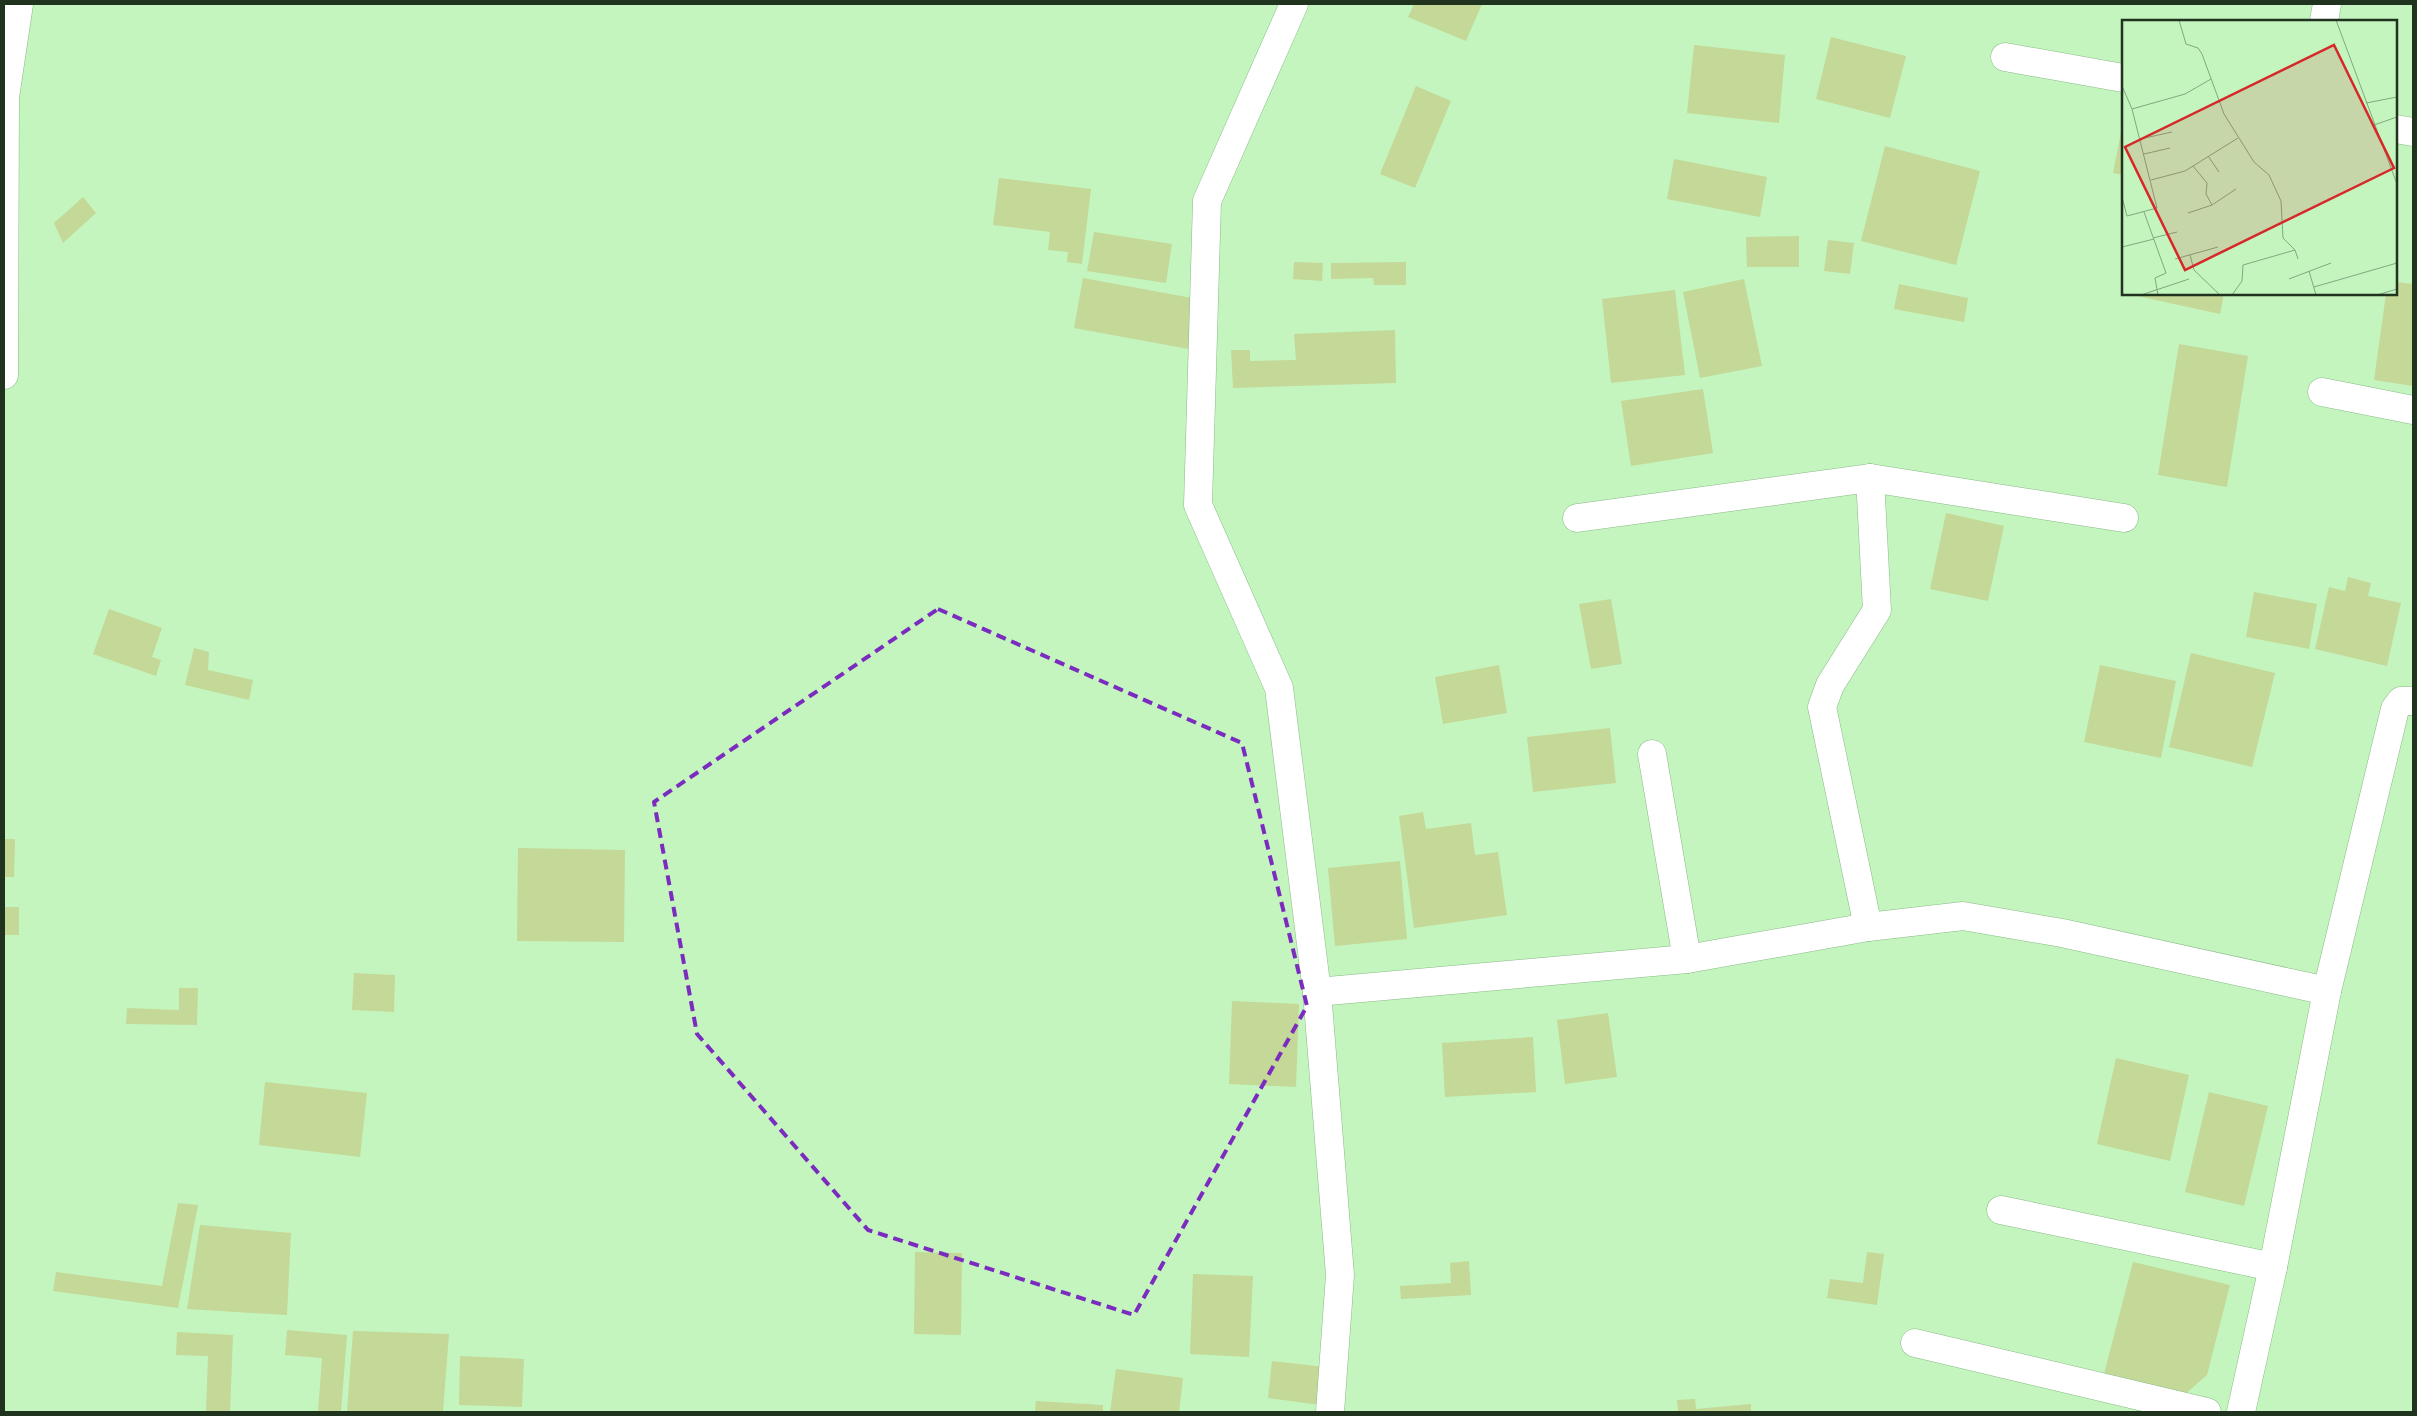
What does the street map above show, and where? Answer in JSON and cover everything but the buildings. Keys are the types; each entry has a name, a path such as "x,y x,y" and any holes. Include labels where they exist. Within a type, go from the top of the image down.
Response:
{"street":[{"path":"4,375 5,97 19,4"},
{"path":"1294,4 1207,201 1198,505 1279,688 1317,992 1340,1275 1330,1412"},
{"path":"2324,20 2327,4"},
{"path":"2005,57 2122,78"},
{"path":"2397,129 2413,132"},
{"path":"2322,392 2413,410"},
{"path":"1868,927 1822,707 1830,685 1877,610 1870,478"},
{"path":"1577,518 1870,478 2124,518"},
{"path":"2241,1412 2273,1267 2327,991 2395,709 2401,701 2413,701"},
{"path":"1652,754 1687,959"},
{"path":"1317,992 1687,959 1868,927 1963,916 2062,932 2327,991"},
{"path":"2001,1210 2273,1267"},
{"path":"1915,1343 2207,1412"}],"highlighted area":[{"path":"938,609 1242,743 1307,1006 1134,1315 868,1230 697,1034 654,802"}]}
